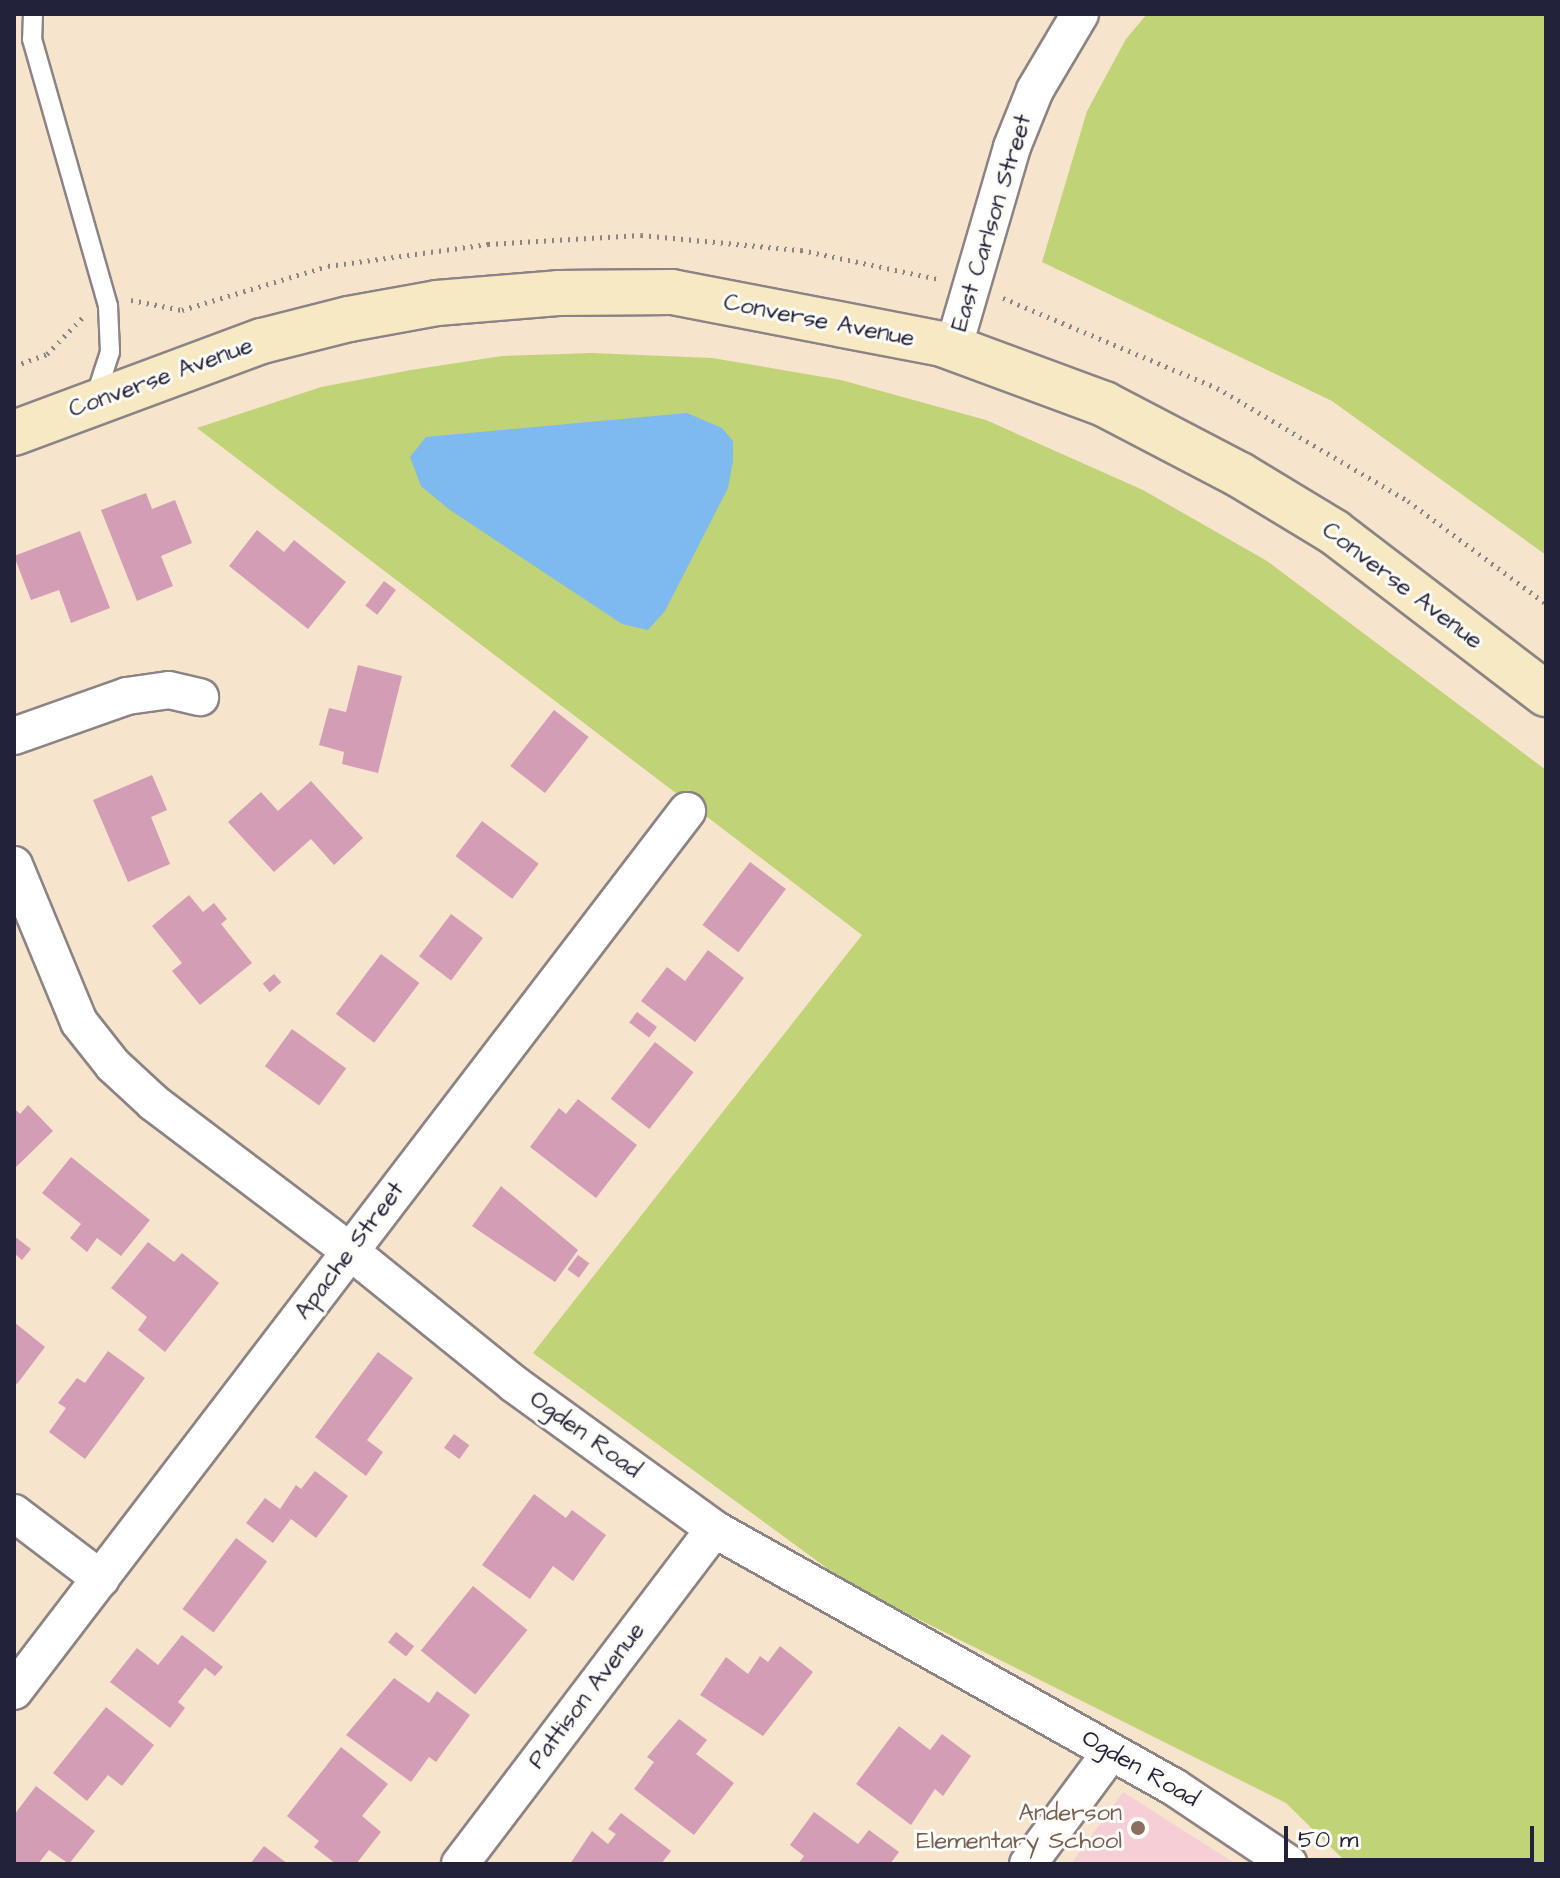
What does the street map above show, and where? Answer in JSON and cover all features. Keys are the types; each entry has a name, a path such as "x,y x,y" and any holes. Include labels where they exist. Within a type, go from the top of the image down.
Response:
{"main road":[{"name":"Converse Avenue","path":"14,433 262,341 349,319 437,303 558,293 672,292 953,349 1104,404 1240,475 1334,532 1546,694"}],"street":[{"name":"East Carlson Street","path":"953,349 1012,147 1035,90 1080,14"},
{"path":"14,736 127,696 169,690 200,697"},
{"name":"Apache Street","path":"14,1691 687,811"},
{"name":"Ogden Road","path":"14,865 79,1022 113,1065 154,1103 350,1251 514,1384 714,1529 1111,1752 1289,1864"},
{"path":"14,1513 101,1579"},
{"name":"Pattison Avenue","path":"460,1864 714,1529"},
{"path":"1028,1864 1111,1752"}],"lane":[{"path":"33,14 32,39 108,306 109,364 93,403"}],"shaded area":[{"name":"Anderson Elementary School","path":"1123,1792 1236,1864 1071,1864"}],"green space":[{"path":"1147,14 1546,14 1546,555 1332,401 1042,262 1087,111 1126,39"},
{"path":"592,353 712,358 841,380 986,420 1143,490 1267,561 1546,770 1546,1864 1348,1864 1286,1803 850,1585 533,1353 862,935 197,428 321,387 502,356"}],"water":[{"path":"687,413 722,428 733,441 733,461 728,488 665,611 648,630 622,624 450,510 421,486 410,457 426,437"}],"building":[{"path":"146,493 152,509 175,500 192,543 161,556 173,586 137,601 101,510"},
{"path":"257,530 284,552 294,540 346,582 308,629 229,566"},
{"path":"80,531 110,608 71,623 59,590 31,600 14,556"},
{"path":"384,581 396,590 377,615 365,606"},
{"path":"358,665 402,676 378,773 342,764 344,752 319,745 329,708 346,712"},
{"path":"554,710 589,737 545,793 510,766"},
{"path":"152,775 167,810 151,817 170,864 128,882 93,800"},
{"path":"311,781 363,838 334,865 311,839 274,872 228,822 261,792 278,811"},
{"path":"482,821 539,864 512,899 456,856"},
{"path":"750,862 786,889 738,952 702,925"},
{"path":"189,895 203,912 214,903 227,919 221,924 252,963 200,1005 172,971 182,963 152,926"},
{"path":"451,914 483,938 451,980 419,956"},
{"path":"708,950 744,978 695,1042 641,1001 667,967 685,981"},
{"path":"381,954 419,983 374,1043 336,1014"},
{"path":"274,974 281,982 270,992 263,984"},
{"path":"637,1012 657,1027 649,1037 629,1022"},
{"path":"292,1029 346,1068 319,1106 265,1066"},
{"path":"655,1042 694,1072 649,1129 611,1099"},
{"path":"578,1099 637,1145 596,1198 530,1147 559,1108 566,1114"},
{"path":"28,1105 53,1131 14,1169 14,1108 20,1114"},
{"path":"71,1157 150,1220 121,1256 97,1238 87,1252 70,1238 81,1224 42,1193"},
{"path":"501,1186 578,1250 555,1282 472,1226"},
{"path":"14,1236 31,1249 22,1260 14,1253"},
{"path":"148,1242 174,1262 182,1253 219,1283 165,1352 138,1330 147,1317 111,1288"},
{"path":"578,1255 589,1263 579,1278 567,1270"},
{"path":"14,1322 45,1347 17,1384 14,1382"},
{"path":"108,1351 145,1378 85,1459 49,1432 66,1408 58,1403 77,1378 85,1383"},
{"path":"378,1352 413,1378 367,1440 383,1452 366,1476 315,1437"},
{"path":"454,1434 469,1445 459,1459 444,1448"},
{"path":"315,1471 348,1496 316,1538 291,1519 273,1543 246,1523 265,1498 280,1509 296,1485 301,1489"},
{"path":"534,1494 566,1518 572,1510 606,1535 573,1581 553,1566 530,1599 482,1565"},
{"path":"236,1538 267,1561 214,1633 182,1609"},
{"path":"473,1586 527,1630 475,1695 421,1651"},
{"path":"396,1632 414,1646 406,1656 388,1642"},
{"path":"182,1635 223,1667 215,1676 205,1668 178,1702 185,1708 170,1728 110,1682 137,1648 158,1665"},
{"path":"780,1646 813,1672 763,1736 700,1695 726,1657 748,1674 760,1656 768,1662"},
{"path":"394,1678 429,1703 437,1691 470,1715 436,1762 429,1757 411,1782 346,1735"},
{"path":"106,1707 154,1745 122,1786 108,1775 87,1801 53,1773"},
{"path":"679,1719 707,1740 696,1754 734,1783 694,1835 634,1789 654,1762 647,1757"},
{"path":"899,1726 930,1750 942,1734 971,1756 943,1796 935,1789 911,1825 856,1784"},
{"path":"341,1747 388,1784 362,1816 381,1832 356,1864 336,1864 314,1847 319,1841 287,1816"},
{"path":"36,1786 95,1831 69,1864 49,1850 38,1864 14,1864 14,1815"},
{"path":"814,1812 858,1844 869,1830 899,1852 890,1864 798,1864 804,1856 790,1845"},
{"path":"621,1813 671,1851 661,1864 570,1864 592,1831 608,1844 616,1834 608,1829"},
{"path":"264,1846 288,1864 250,1864"}],"place":[{"name":"Anderson Elementary School","path":"1138,1828"}]}
